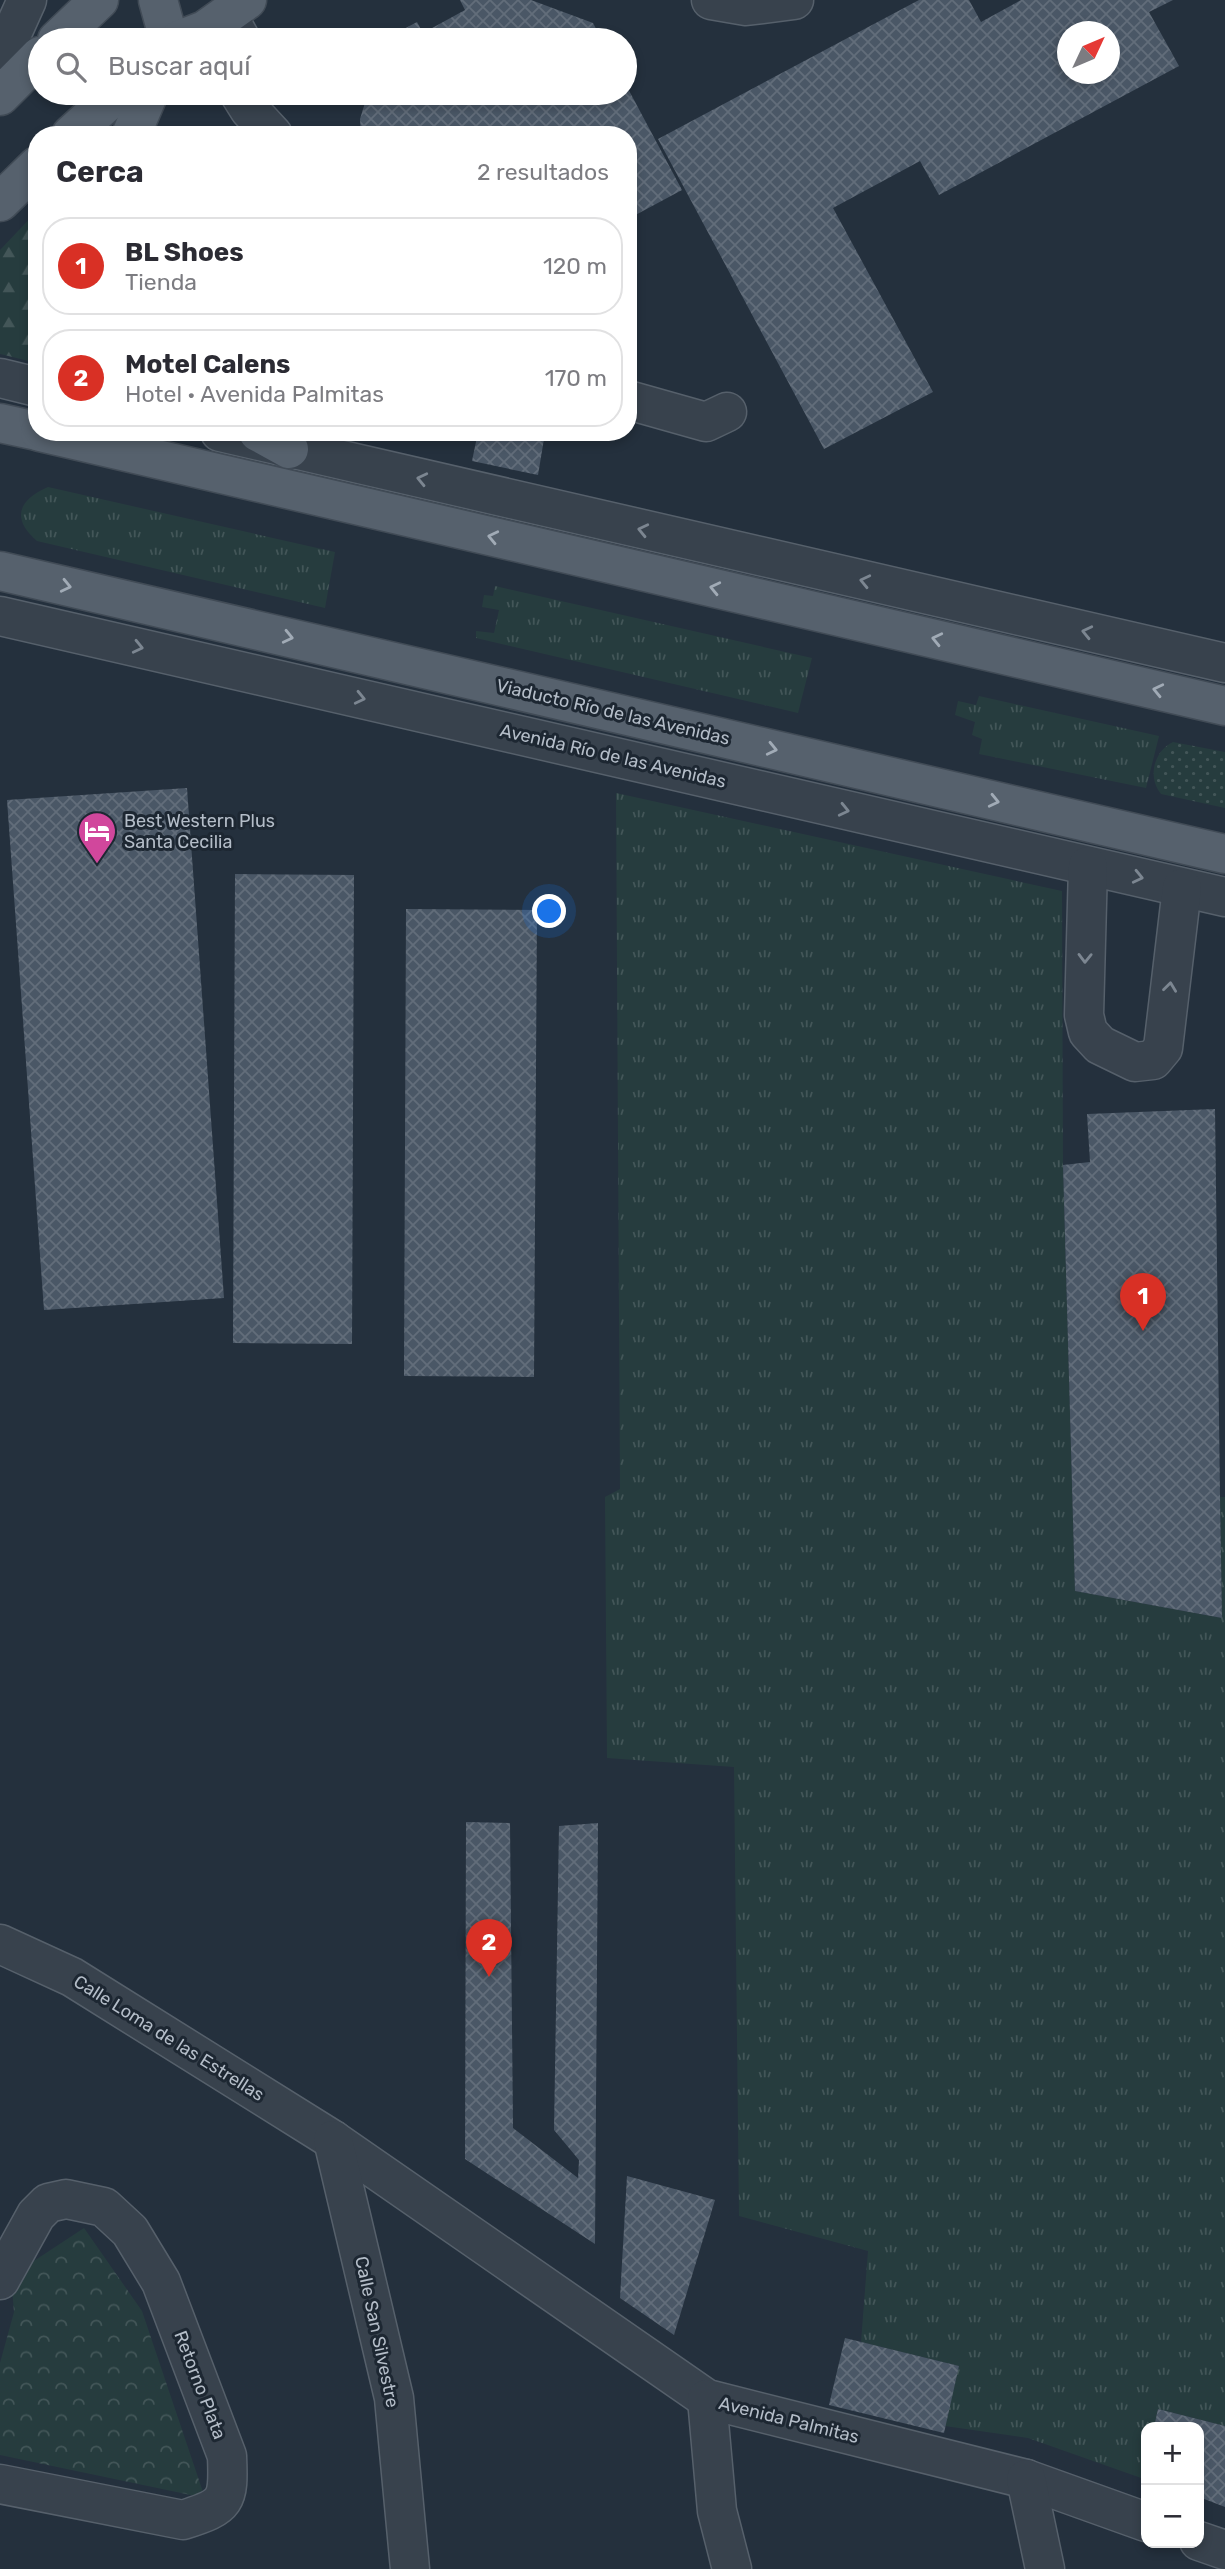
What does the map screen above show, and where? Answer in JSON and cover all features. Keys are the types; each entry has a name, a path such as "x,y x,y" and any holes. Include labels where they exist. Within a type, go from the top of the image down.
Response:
{"main road":[{"path":"70,28 99,0"},
{"path":"158,0 207,27"},
{"path":"0,96 28,68"},
{"path":"81,126 104,105"},
{"path":"135,126 144,105"},
{"path":"0,202 28,175"},
{"path":"0,423 28,430"},
{"path":"77,441 1225,706"},
{"name":"Viaducto Río de las Avenidas","path":"0,571 1225,854"}],"street":[{"path":"0,60 27,0"},
{"path":"711,0 746,6 794,0"},
{"path":"246,105 267,126"},
{"path":"272,105 275,126"},
{"path":"0,378 28,385"},
{"path":"637,403 706,422 727,412"},
{"path":"273,441 1225,663"},
{"name":"Avenida Río de las Avenidas","path":"0,616 1225,897"},
{"path":"1088,866 1084,1015 1087,1032 1100,1045 1135,1062 1153,1060 1163,1048 1182,888"},
{"name":"Calle Loma de las Estrellas","path":"0,1944 72,1977 333,2140"},
{"name":"Avenida Palmitas","path":"333,2140 707,2399 1026,2479 1141,2520"},
{"name":"Calle San Silvestre","path":"333,2140 394,2398 410,2569"},
{"name":"Retorno Plata","path":"0,2279 36,2215 48,2203 66,2199 104,2207 130,2231 161,2282 227,2456 228,2486 222,2503 208,2512 183,2520 0,2484"},
{"path":"707,2399 718,2511 732,2569"},
{"path":"1026,2479 1045,2569"},
{"path":"1204,2543 1225,2550"}],"green space":[{"path":"28,220 28,361 0,354 0,250"},
{"path":"48,487 335,552 325,608 37,541 24,525 22,511 30,498"},
{"path":"495,586 812,658 798,713 476,638 476,631 494,633 499,610 482,607 484,595 493,596"},
{"path":"979,696 1159,736 1146,788 979,754 982,739 972,735 975,722 955,715 958,701 976,705"},
{"path":"1173,742 1225,752 1225,808 1161,794 1154,780 1155,765 1161,752"},
{"path":"616,793 1062,891 1063,1165 1075,1591 1222,1618 1220,1497 1225,1497 1225,2426 1158,2409 1155,2422 1141,2422 1141,2478 1028,2438 945,2426 959,2366 861,2342 868,2251 739,2216 734,1767 607,1758 605,1497 620,1489"},
{"path":"84,2228 142,2311 205,2498 0,2455 0,2363 14,2312 11,2276"}],"building":[{"path":"460,0 531,0 593,23 596,28 432,28 465,10"},
{"path":"919,0 969,0 981,22 1021,0 1173,0 1149,12 1179,66 939,195 920,161 833,208 933,392 824,449 658,139"},
{"path":"417,22 420,28 406,28"},
{"path":"364,105 637,105 682,190 637,214 637,126 360,126"},
{"path":"476,441 544,441 538,475 472,461"},
{"path":"187,788 224,1298 44,1310 7,800"},
{"path":"235,874 354,875 352,1344 233,1343"},
{"path":"406,909 537,910 534,1377 404,1376"},
{"path":"1215,1109 1222,1618 1075,1591 1063,1165 1090,1162 1087,1114"},
{"path":"466,1822 510,1823 513,2128 578,2178 579,2160 554,2130 559,1826 598,1823 595,2244 465,2159"},
{"path":"627,2176 715,2200 674,2335 620,2298"},
{"path":"845,2338 959,2366 944,2433 829,2405"},
{"path":"1158,2409 1225,2426 1225,2507 1204,2499 1204,2422 1155,2422"}],"place":[{"name":"Best Western Plus Santa Cecilia","path":"97,865"},
{"name":"BL Shoes","path":"1143,1331"},
{"name":"Motel Calens","path":"489,1977"}]}
